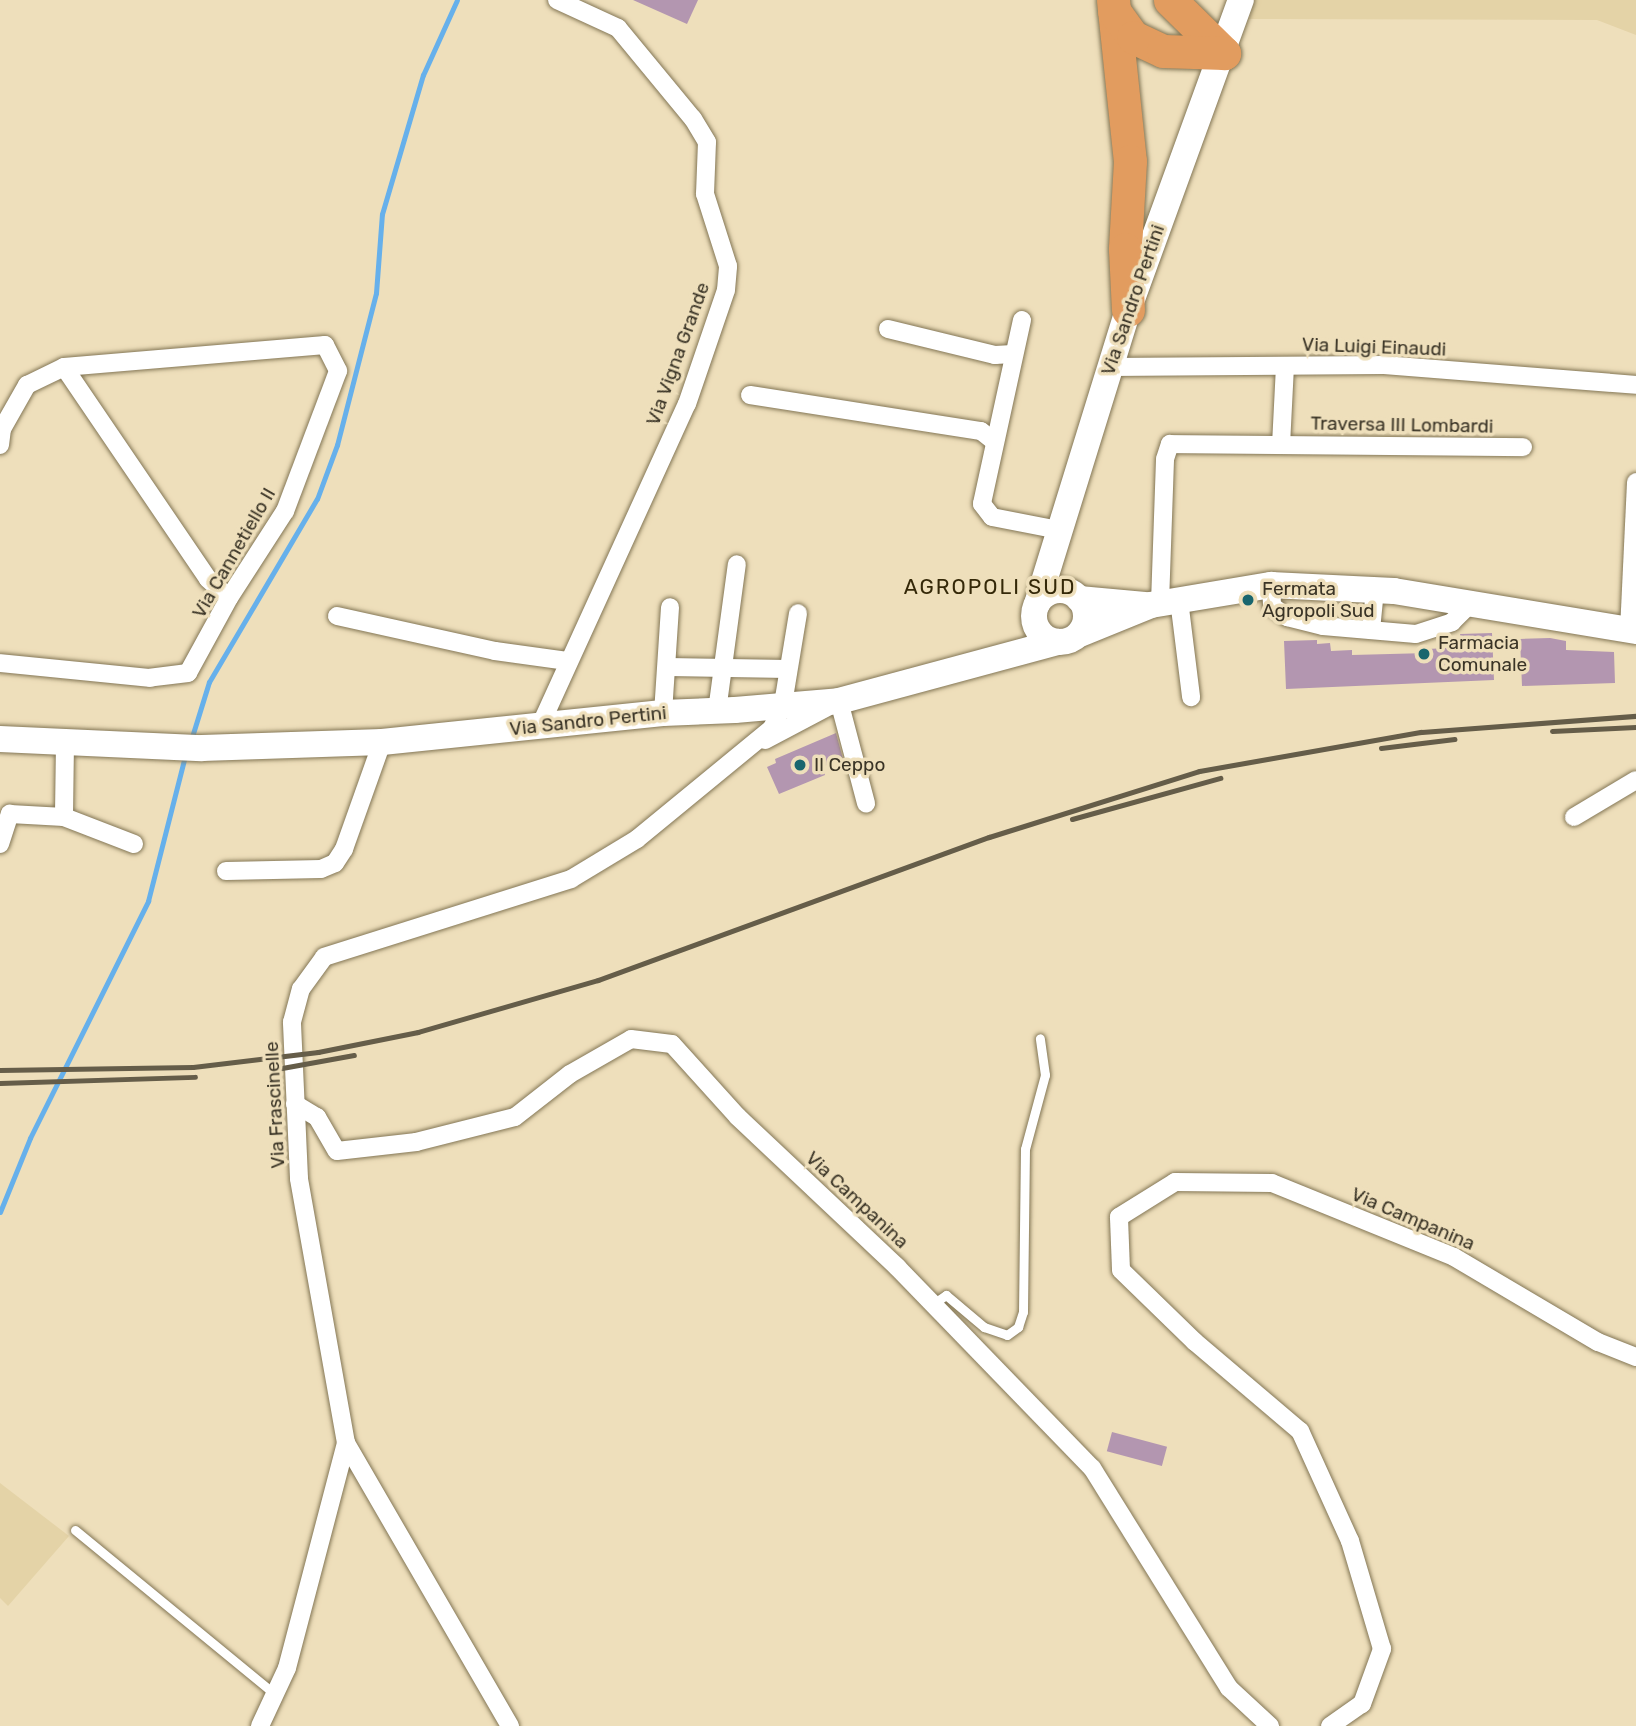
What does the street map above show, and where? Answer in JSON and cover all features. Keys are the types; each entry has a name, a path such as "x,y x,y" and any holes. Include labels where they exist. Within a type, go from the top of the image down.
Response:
{"highway":[{"path":"1170,0 1224,53"},
{"path":"1114,6 1133,37 1163,51 1224,53"},
{"path":"1114,6 1130,161 1125,249 1128,310"}],"street":[{"name":"Via Vigna Grande","path":"540,726 567,661 687,404 726,290 728,266 705,194 707,142 693,120 618,28 557,0"},
{"name":"Via Sandro Pertini","path":"997,657 1036,610 1109,366 1241,0"},
{"path":"1022,320 994,441 985,511 992,517 1055,541 1074,596 1086,612 1069,638 1038,631 1036,610 1055,591 1074,596 1163,603 1271,585 1375,590 1473,601 1632,631 1636,482"},
{"path":"888,329 995,355 1013,354"},
{"name":"Via Cannetiello II","path":"0,445 2,429 27,386 64,367 325,345 334,357 338,371 285,511 229,598 188,673 149,678 0,663"},
{"name":"Via Luigi Einaudi","path":"1109,366 1384,365 1636,386"},
{"name":"Traversa III Lombardi","path":"1281,445 1285,366"},
{"path":"64,367 208,579 229,598"},
{"path":"750,394 981,431 994,441"},
{"name":"Traversa III Lombardi","path":"1163,603 1165,459 1170,444 1522,447"},
{"path":"737,564 722,666 726,710 750,717 754,742"},
{"path":"1271,585 1277,613 1323,626 1416,634 1452,622 1473,601"},
{"path":"1371,630 1375,590"},
{"path":"1163,603 1191,697"},
{"name":"Via Sandro Pertini","path":"0,739 174,748 382,742 663,713 839,701 1069,638 1163,603"},
{"path":"663,713 670,607"},
{"name":"Via Frascinelle","path":"754,742 776,705 789,669 798,613"},
{"path":"337,616 495,652 567,661"},
{"path":"668,667 789,669"},
{"path":"839,701 866,803"},
{"name":"Via Frascinelle","path":"260,1726 276,1696 346,1443 299,1178 292,1021 302,989 324,957 571,879 637,839 754,742 839,701"},
{"path":"226,871 321,869 335,863 344,849 382,742"},
{"path":"64,817 65,743"},
{"path":"1574,817 1636,780"},
{"path":"0,844 10,814 64,817 134,844"},
{"name":"Via Campanina","path":"295,1104 317,1117 337,1151 403,1144 515,1117 570,1074 631,1039 672,1044 738,1117 933,1304 1092,1468 1229,1688 1270,1726"},
{"name":"Via Campanina","path":"1329,1726 1362,1704 1382,1649 1350,1541 1300,1431 1195,1342 1121,1270 1119,1217 1175,1182 1272,1183 1454,1257 1598,1342 1636,1357"},
{"path":"346,1443 510,1726"}],"lane":[{"path":"933,1304 947,1295 984,1327 1007,1335 1018,1327 1025,1149 1045,1075 1040,1038"},
{"path":"75,1530 276,1696"}],"shaded area":[{"path":"1255,0 1636,0 1636,35 1597,20 1249,19"},
{"path":"0,1483 69,1536 8,1606 0,1598"}],"building":[{"path":"633,0 698,0 687,24"},
{"path":"1492,633 1494,680 1286,689 1284,641 1317,640 1317,644 1330,643 1331,651 1352,650 1352,655 1428,653 1427,649 1448,648 1447,638 1461,638 1460,634"},
{"path":"1550,638 1566,641 1566,650 1614,652 1615,683 1522,686 1520,639"},
{"name":"Il Ceppo","path":"836,733 843,759 822,767 825,775 779,794 767,767 776,763 775,759"},
{"path":"1112,1432 1167,1447 1162,1466 1107,1451"}],"waterway":[{"path":"191,740 209,682 317,499 337,445 376,293 382,214 423,75 457,0"},
{"path":"0,1212 30,1138 148,901 185,756"}],"railway":[{"path":"0,1070 193,1067 318,1052 418,1032 598,980 989,837 1199,771 1421,732 1636,716"},
{"path":"1552,731 1636,727"},
{"path":"1381,748 1454,739"},
{"path":"1072,819 1220,778"},
{"path":"282,1068 354,1055"},
{"path":"0,1083 195,1077"}],"place":[{"name":"Fermata Agropoli Sud","path":"1248,600"},
{"name":"Farmacia Comunale","path":"1424,654"},
{"name":"Il Ceppo","path":"800,765"}],"district":[{"name":"AGROPOLI SUD","path":"990,587"}]}
